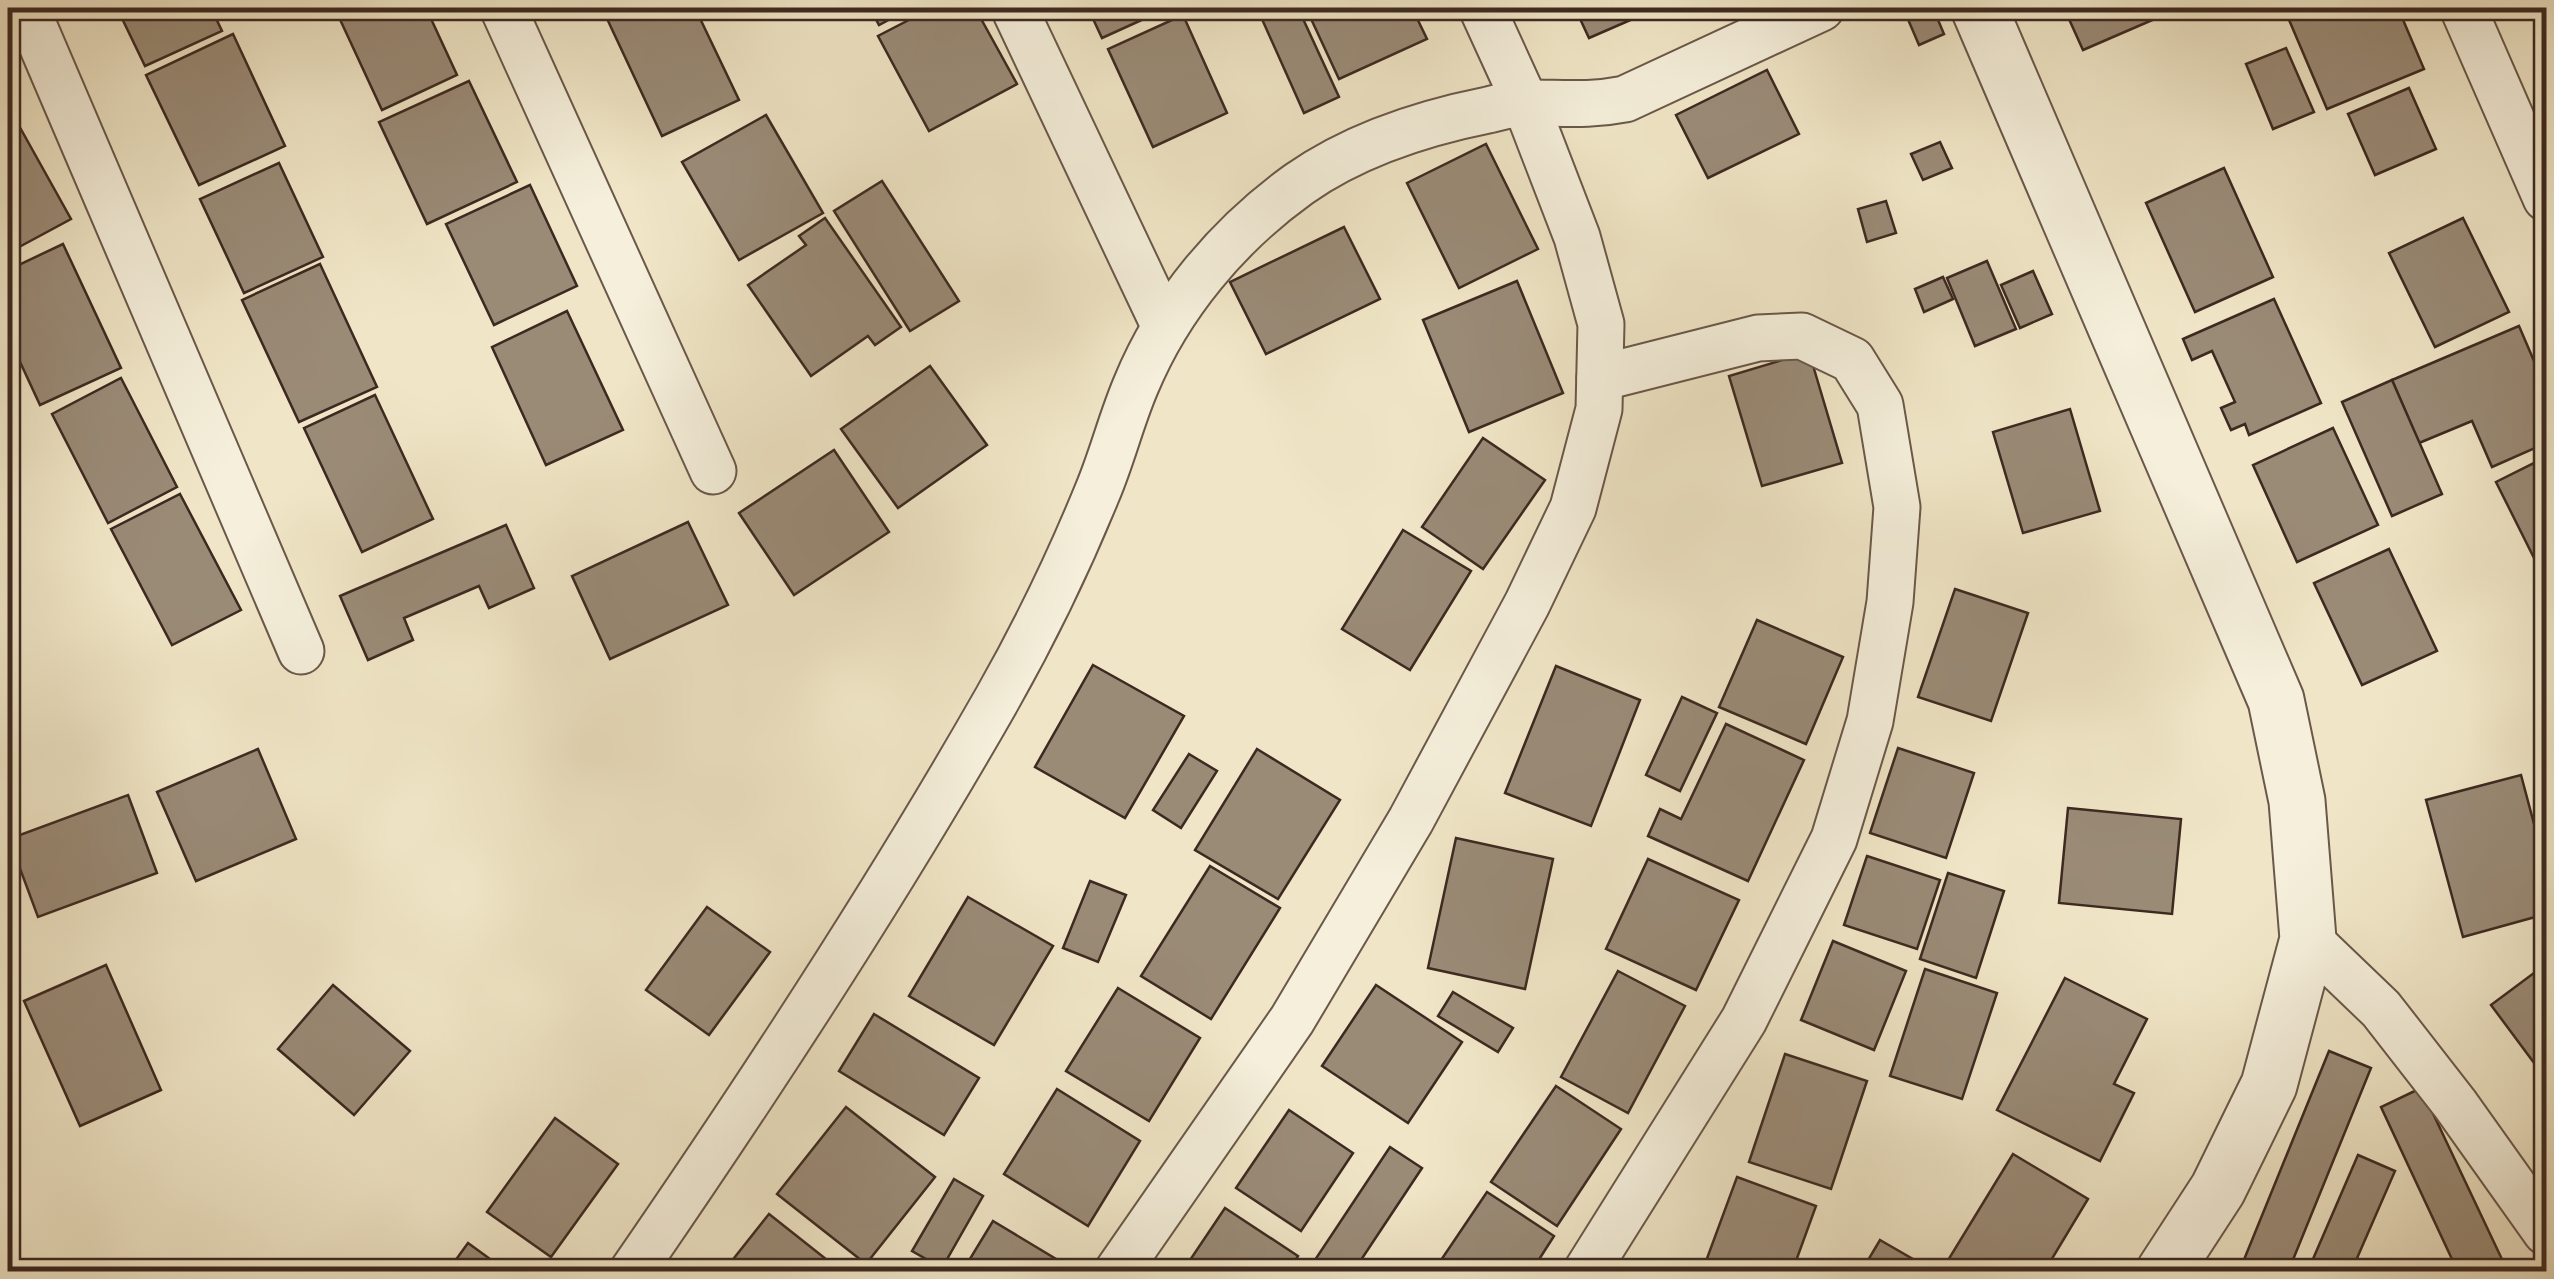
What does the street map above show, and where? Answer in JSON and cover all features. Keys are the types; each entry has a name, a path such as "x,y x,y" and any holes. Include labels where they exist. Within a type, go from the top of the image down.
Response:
{"street":[{"path":"26,8 301,650"},
{"path":"503,8 713,471"},
{"path":"1014,8 1164,325"},
{"path":"1117,1272 1292,1020 1411,820 1527,604 1573,508 1599,409 1601,324 1576,237 1525,102 1482,8"},
{"path":"632,1272 817,991 997,699 1054,593 1100,488 1135,386 1164,325 1197,281 1248,226 1300,183 1359,150 1444,119 1525,102 1591,106 1625,99 1821,8"},
{"path":"1979,8 2276,700 2297,801 2308,939 2269,1086 2218,1189 2164,1272"},
{"path":"2464,8 2546,198"},
{"path":"1586,1272 1744,1020 1834,839 1870,721 1890,602 1897,507 1880,405 1852,360 1802,336 1758,338 1600,378"},
{"path":"2308,939 2382,1010 2456,1104 2546,1232"}],"building":[{"path":"117,8 211,8 222,31 145,66"},
{"path":"350,8 426,8 457,75 382,110 337,13"},
{"path":"602,8 695,8 739,100 662,136"},
{"path":"870,8 911,8 879,25"},
{"path":"932,8 975,8 1017,84 929,131 878,36"},
{"path":"1088,8 1168,8 1102,38"},
{"path":"1257,8 1298,8 1339,97 1304,113"},
{"path":"1306,8 1412,8 1427,39 1339,79"},
{"path":"1575,8 1658,8 1589,38"},
{"path":"1933,8 1944,34 1919,45 1907,17"},
{"path":"2064,8 2180,8 2083,50"},
{"path":"2284,8 2398,8 2424,69 2327,109"},
{"path":"1183,15 1227,113 1153,147 1108,49"},
{"path":"233,34 285,146 199,185 146,75"},
{"path":"2286,48 2314,112 2273,129 2246,64"},
{"path":"1767,70 1799,134 1708,178 1676,115"},
{"path":"469,81 517,182 427,224 379,122"},
{"path":"2409,88 2436,149 2375,175 2348,114"},
{"path":"8,106 71,219 8,253"},
{"path":"766,115 823,213 739,260 682,162"},
{"path":"1940,142 1952,168 1923,180 1911,154"},
{"path":"1486,144 1538,249 1459,288 1407,183"},
{"path":"279,163 323,257 244,293 200,199"},
{"path":"2224,168 2273,277 2195,312 2146,203"},
{"path":"882,181 959,301 910,331 834,211"},
{"path":"530,185 577,286 494,325 446,224"},
{"path":"1886,201 1896,233 1867,242 1858,209"},
{"path":"825,218 901,327 875,345 868,336 811,376 748,285 806,245 799,236"},
{"path":"2463,218 2509,312 2435,347 2389,253"},
{"path":"1344,227 1380,299 1266,354 1230,282"},
{"path":"63,244 121,368 40,405 8,336 8,270"},
{"path":"1987,261 2016,329 1975,346 1947,278"},
{"path":"320,264 377,387 299,422 242,300"},
{"path":"2033,271 2052,314 2020,328 2001,285"},
{"path":"1943,277 1953,299 1924,312 1915,289"},
{"path":"1517,281 1563,393 1469,432 1423,320"},
{"path":"2274,299 2321,403 2249,435 2245,424 2231,430 2221,408 2235,402 2212,351 2192,360 2183,339"},
{"path":"567,311 623,430 546,465 492,347"},
{"path":"2519,326 2546,389 2546,443 2492,467 2472,421 2419,443 2392,380"},
{"path":"1809,352 1842,463 1762,486 1729,376"},
{"path":"930,366 987,445 898,508 841,429"},
{"path":"121,378 177,487 108,523 52,414"},
{"path":"2392,380 2442,494 2392,516 2342,402"},
{"path":"375,395 433,519 362,552 304,428"},
{"path":"2070,409 2100,511 2023,533 1993,432"},
{"path":"2333,428 2378,525 2297,562 2253,465"},
{"path":"1483,438 1545,480 1483,569 1422,527"},
{"path":"834,450 889,532 794,595 739,513"},
{"path":"2546,457 2546,582 2496,482"},
{"path":"180,494 241,610 172,645 111,529"},
{"path":"688,522 728,605 610,659 572,576"},
{"path":"506,525 534,588 489,608 479,586 404,618 413,640 368,660 340,596"},
{"path":"1403,530 1471,571 1410,670 1342,629"},
{"path":"2389,549 2437,651 2362,685 2314,583"},
{"path":"1955,589 2028,613 1991,721 1918,697"},
{"path":"1757,620 1843,657 1806,744 1719,707"},
{"path":"1093,665 1184,716 1125,818 1035,767"},
{"path":"1556,666 1640,700 1591,826 1505,793"},
{"path":"1682,697 1717,713 1680,791 1646,775"},
{"path":"1726,724 1804,760 1748,881 1648,836 1660,809 1681,819"},
{"path":"1898,748 1974,773 1946,858 1870,833"},
{"path":"258,749 296,839 196,881 157,792"},
{"path":"1257,749 1340,800 1278,899 1195,850"},
{"path":"1189,754 1217,771 1181,828 1153,810"},
{"path":"2521,775 2546,869 2546,914 2463,937 2426,800"},
{"path":"128,795 157,873 38,917 9,839"},
{"path":"2068,808 2181,819 2172,914 2059,903"},
{"path":"1456,838 1553,859 1525,989 1428,968"},
{"path":"1867,856 1940,880 1917,949 1844,925"},
{"path":"1648,859 1739,900 1696,990 1606,949"},
{"path":"1210,866 1280,908 1211,1019 1141,976"},
{"path":"1948,873 2004,891 1976,978 1920,959"},
{"path":"1090,881 1126,895 1098,962 1063,948"},
{"path":"968,897 1053,946 994,1045 909,996"},
{"path":"707,907 770,952 709,1035 646,990"},
{"path":"1833,941 1906,971 1874,1050 1801,1020"},
{"path":"2546,964 2546,1079 2491,1005"},
{"path":"106,965 161,1090 80,1126 24,1001"},
{"path":"1925,969 1997,993 1962,1099 1890,1076"},
{"path":"1618,971 1685,1006 1628,1113 1561,1077"},
{"path":"2065,978 2147,1019 2114,1084 2134,1093 2100,1161 1997,1110"},
{"path":"333,985 410,1051 354,1115 278,1049"},
{"path":"1376,985 1462,1042 1408,1123 1322,1066"},
{"path":"1118,988 1200,1038 1149,1121 1066,1071"},
{"path":"1453,992 1513,1028 1498,1052 1438,1016"},
{"path":"874,1014 979,1078 944,1135 839,1071"},
{"path":"2329,1051 2371,1068 2288,1272 2239,1272"},
{"path":"1785,1054 1867,1081 1831,1189 1749,1162"},
{"path":"1556,1086 1621,1129 1557,1226 1491,1182"},
{"path":"2421,1088 2508,1272 2458,1272 2381,1107"},
{"path":"1057,1089 1140,1141 1088,1226 1004,1174"},
{"path":"846,1107 935,1177 866,1264 777,1194"},
{"path":"1289,1110 1353,1153 1301,1231 1236,1188"},
{"path":"555,1118 618,1164 551,1257 487,1212"},
{"path":"1390,1147 1422,1168 1353,1272 1307,1272"},
{"path":"2013,1154 2088,1199 2044,1272 1944,1272 1942,1270"},
{"path":"2358,1155 2395,1171 2351,1272 2322,1272 2310,1266"},
{"path":"1737,1177 1816,1206 1792,1272 1702,1272"},
{"path":"954,1179 983,1196 942,1268 912,1251"},
{"path":"1487,1192 1554,1236 1531,1272 1433,1272"},
{"path":"1225,1208 1298,1256 1288,1272 1182,1272"},
{"path":"769,1214 836,1267 833,1272 723,1272"},
{"path":"993,1221 1061,1262 1055,1272 962,1272"},
{"path":"1880,1240 1918,1262 1912,1272 1861,1272"},
{"path":"468,1243 508,1272 447,1272"}]}
